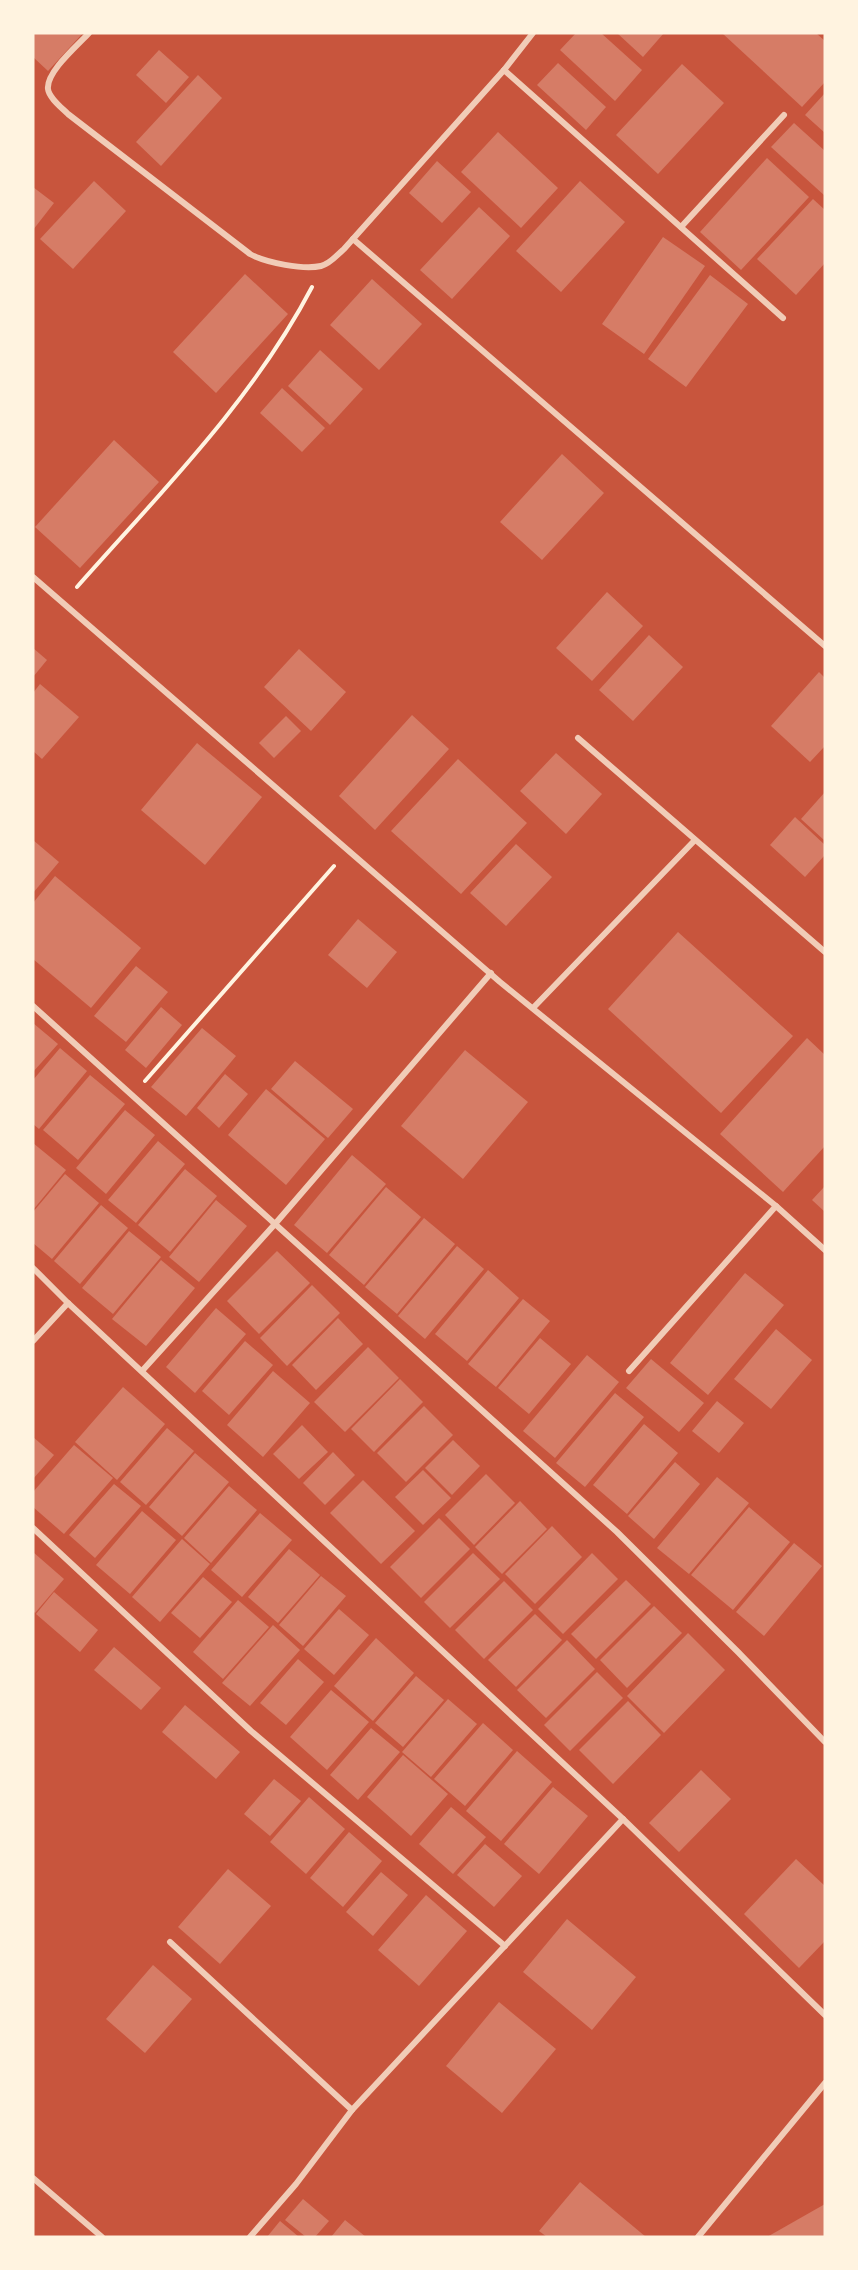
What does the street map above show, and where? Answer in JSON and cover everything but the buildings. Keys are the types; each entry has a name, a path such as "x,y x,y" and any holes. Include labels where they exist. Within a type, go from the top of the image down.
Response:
{"street":[{"path":"89,33 65,58 49,80 48,90 51,97 68,114 250,254 271,263 313,267 324,265 344,249 504,70 533,33"},
{"path":"504,70 783,318"},
{"path":"681,227 784,115"},
{"path":"353,239 825,646"},
{"path":"33,577 491,973 776,1206 825,1250"},
{"path":"578,738 825,952"},
{"path":"533,1008 695,840"},
{"path":"142,1371 275,1224 491,973"},
{"path":"33,1006 616,1532 738,1652 825,1742"},
{"path":"629,1371 776,1206"},
{"path":"33,1268 623,1819 825,2015"},
{"path":"33,1341 68,1303"},
{"path":"33,1528 251,1731 504,1946"},
{"path":"250,2237 296,2184 352,2110 623,1819"},
{"path":"170,1942 352,2110"},
{"path":"698,2237 825,2083"},
{"path":"33,2178 102,2237"}],"path":[{"path":"62,603 219,426 290,329 324,265"},
{"path":"133,1095 348,850"}]}
